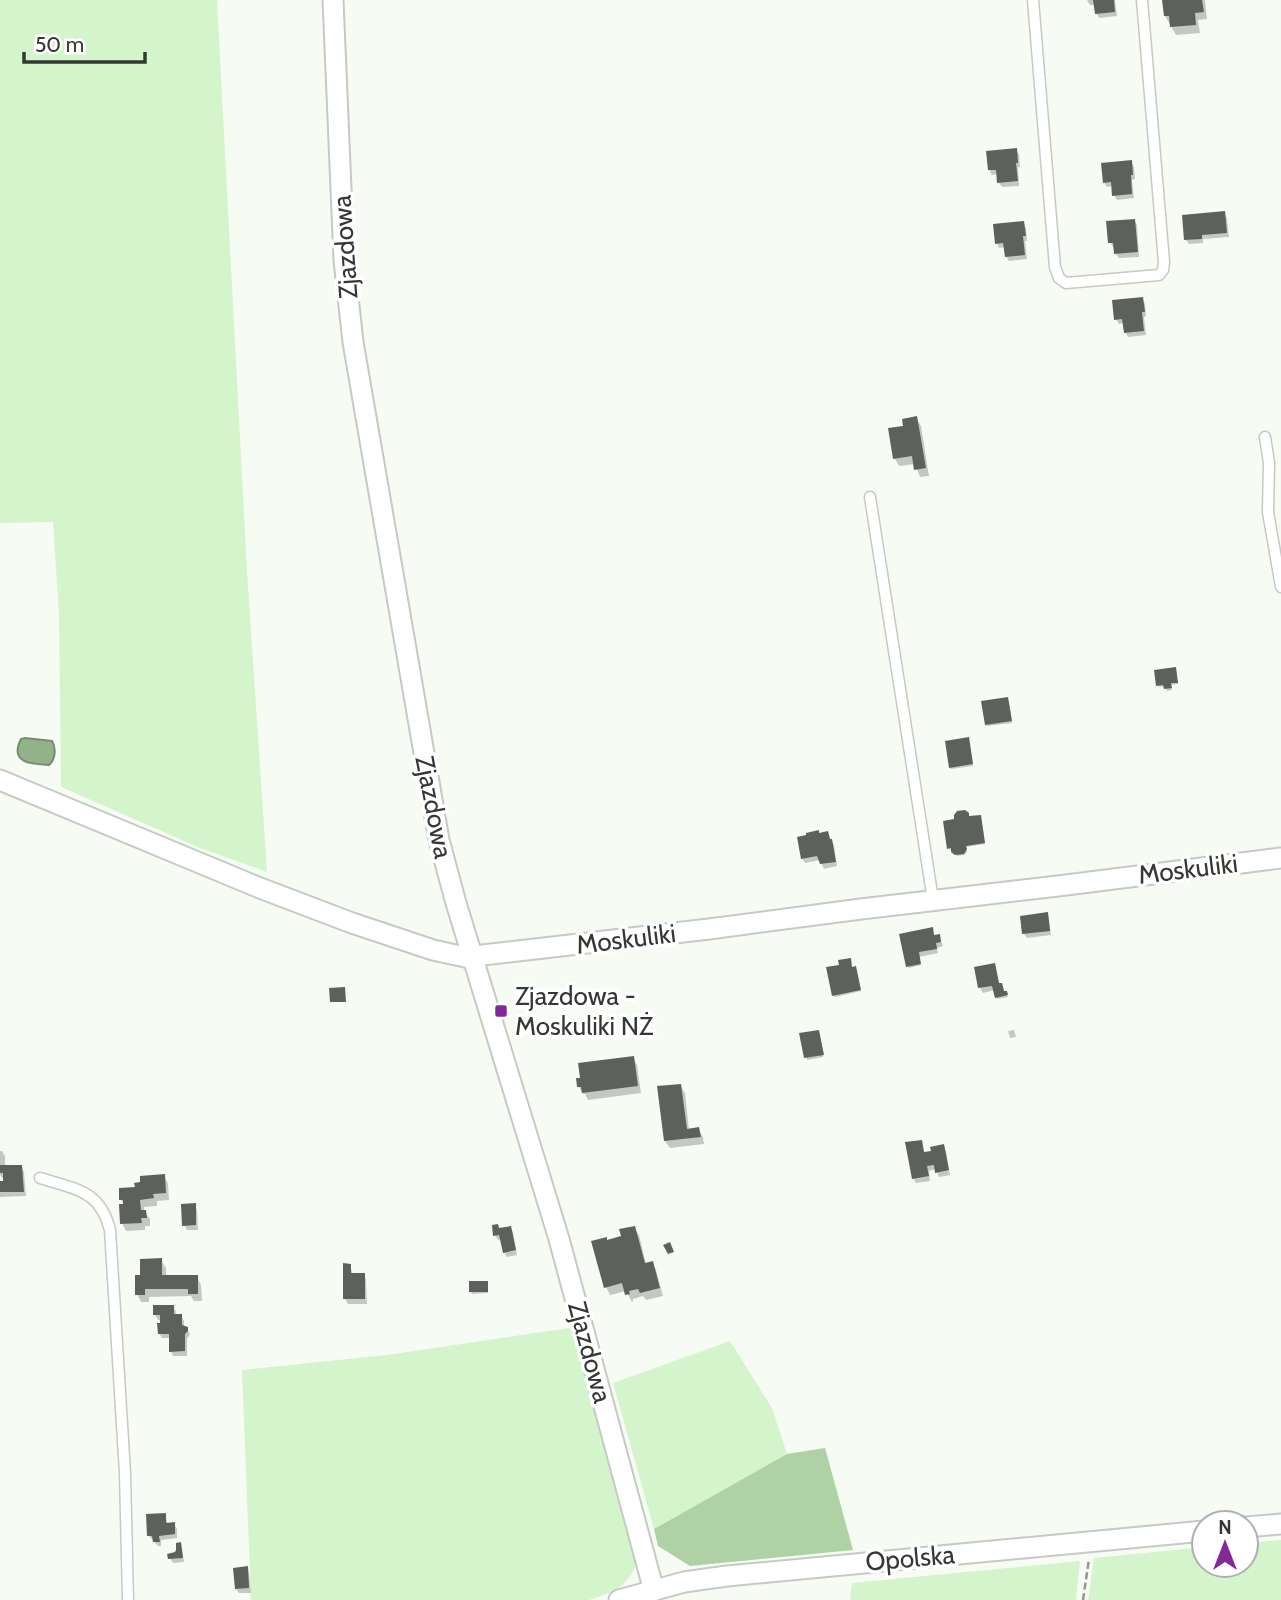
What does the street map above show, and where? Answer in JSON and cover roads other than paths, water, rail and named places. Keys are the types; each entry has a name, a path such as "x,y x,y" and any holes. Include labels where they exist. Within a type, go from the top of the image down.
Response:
{"street":[{"name":"Zjazdowa","path":"333,0 344,260 353,342 434,815 456,903 559,1239 654,1591"},
{"name":"Moskuliki","path":"0,779 260,888 352,923 465,957 1281,858"},
{"path":"1260,1526 1281,1524"},
{"name":"Opolska","path":"619,1600 684,1582 727,1576 1190,1532"}],"lane":[{"path":"1033,0 1055,267 1059,278 1066,283 1159,275 1163,270 1142,0"},
{"path":"1265,437 1269,463 1268,512 1281,587"},
{"path":"870,497 933,900"},
{"path":"40,1178 87,1193 107,1217 110,1230 125,1473 128,1600"}],"place":[{"name":"Zjazdowa - Moskuliki NŻ","path":"501,1011"}]}
